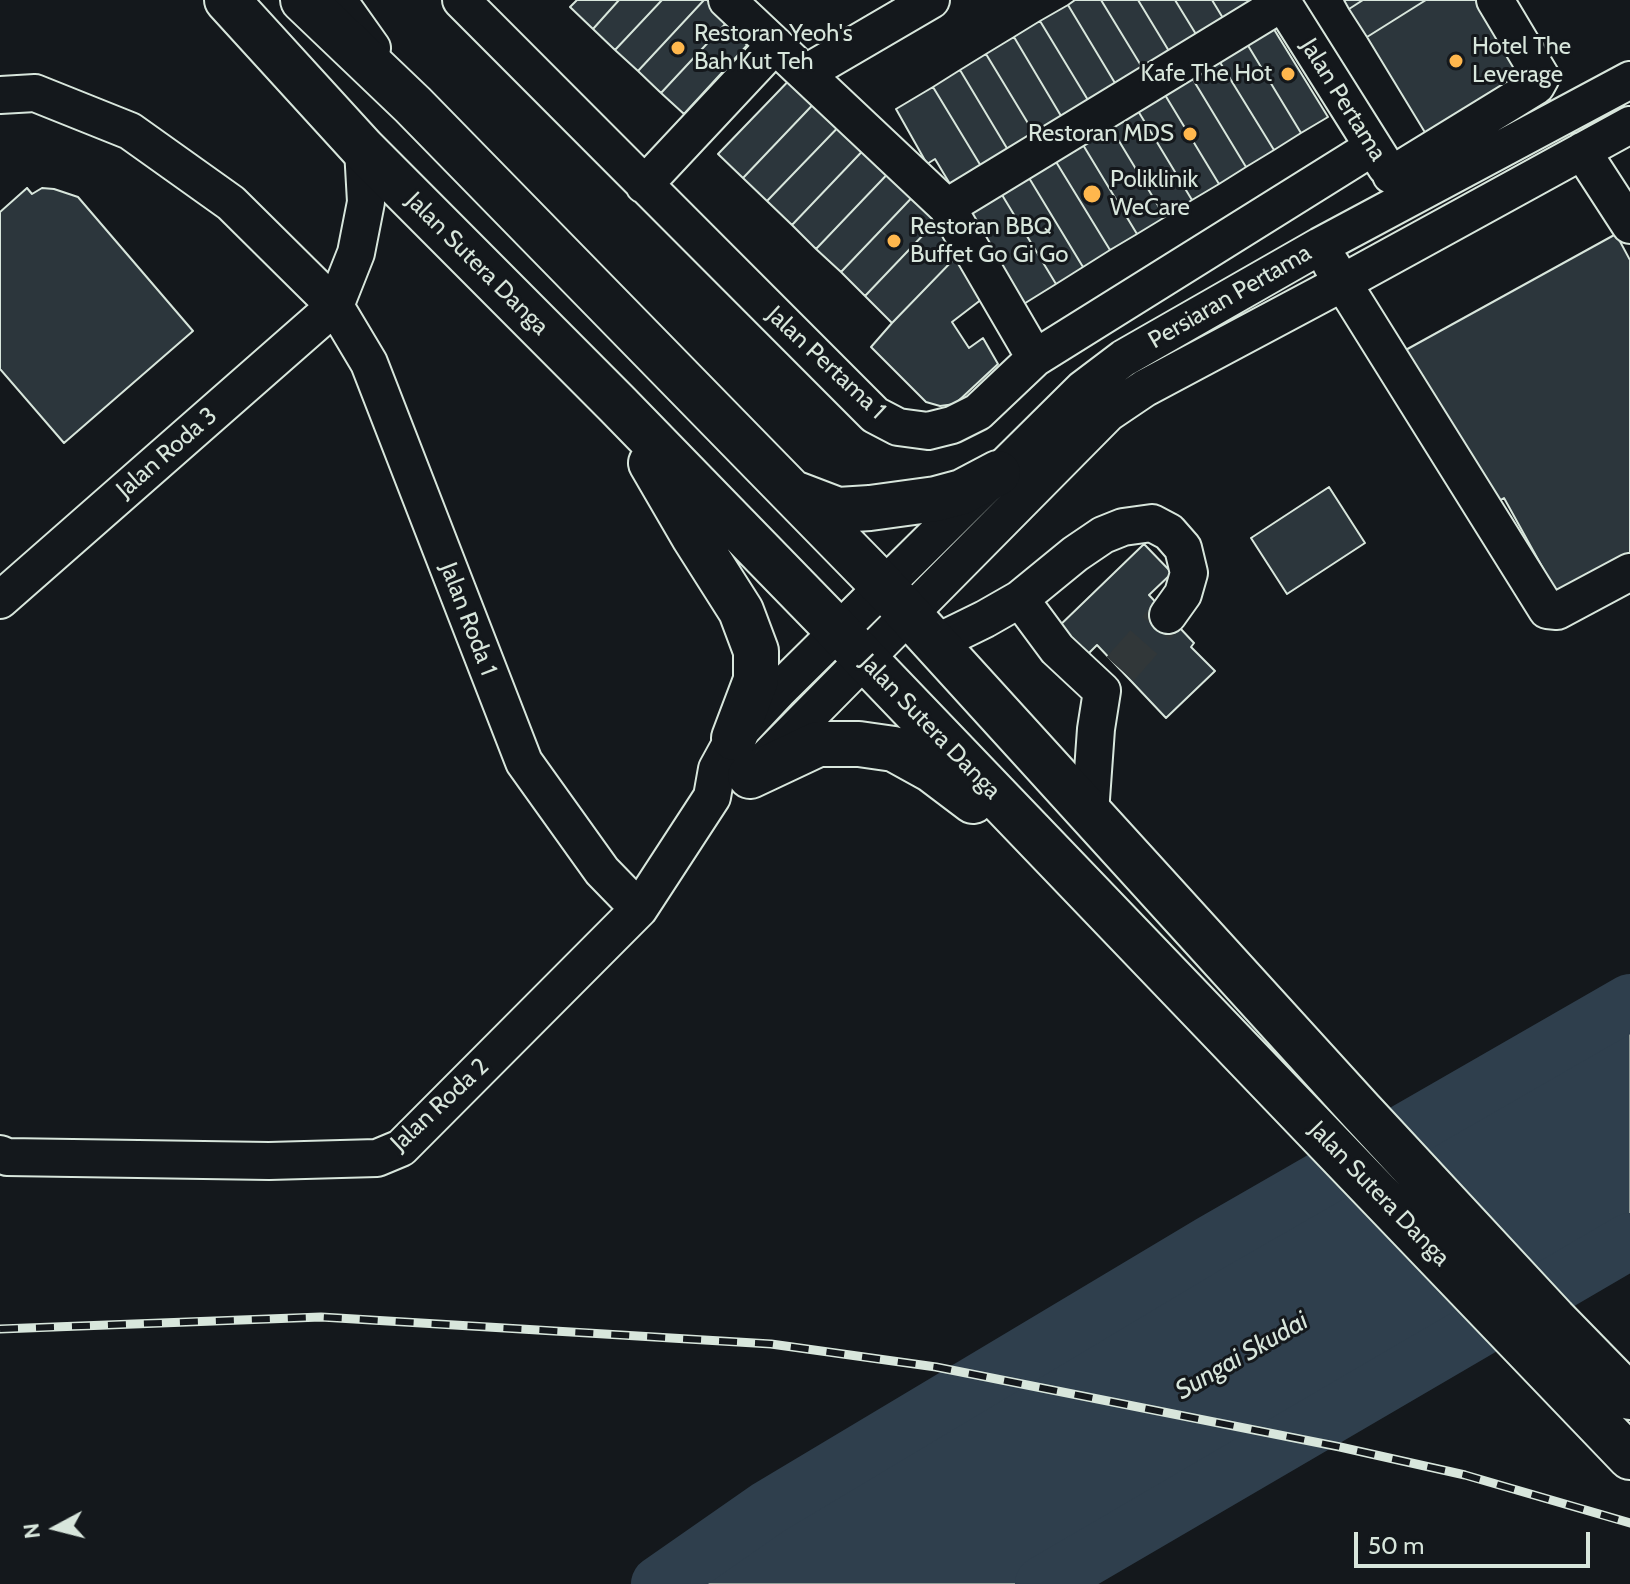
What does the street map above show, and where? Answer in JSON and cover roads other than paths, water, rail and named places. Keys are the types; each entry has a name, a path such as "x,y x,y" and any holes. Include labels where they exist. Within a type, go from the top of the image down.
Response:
{"main road":[{"name":"Jalan Sutera Danga","path":"227,0 363,149 852,645 1321,1133 1538,1332 1630,1397"},
{"name":"Jalan Sutera Danga","path":"303,0 413,105 909,614 1360,1110 1538,1332 1630,1457"},
{"path":"618,405 694,537 741,611 756,651 756,680 742,757 818,744 859,744 894,749 932,770 1094,897"},
{"path":"790,491 838,510 870,508 936,499 962,492 998,473"}],"street":[{"path":"338,0 413,105"},
{"name":"Jalan Pertama 1","path":"461,0 875,415 898,427 928,431 952,425 978,412 1035,358 1390,174"},
{"path":"727,0 947,207 1035,358"},
{"path":"806,73 931,0"},
{"path":"1390,174 1536,86 1541,77 1495,0"},
{"path":"947,207 1282,1"},
{"name":"Jalan Pertama","path":"1282,1 1390,174"},
{"path":"644,185 775,45"},
{"name":"Persiaran Pertama","path":"909,614 998,473 1083,389 1124,358 1320,246 1390,174 1630,80"},
{"name":"Jalan Roda 1","path":"0,95 35,93 130,131 231,203 335,306 369,363 524,762 602,871 639,909"},
{"name":"Persiaran Pertama","path":"909,614 1108,413 1145,388 1630,125"},
{"path":"335,306 356,253 366,202 363,149"},
{"path":"1582,151 1630,225"},
{"path":"1320,246 1547,610 1557,611 1630,572"},
{"name":"Jalan Roda 3","path":"0,600 335,306"},
{"path":"909,614 985,619 1020,599 1103,535 1123,527 1152,523 1169,532 1183,548 1189,573 1183,594 1168,615"},
{"path":"1020,599 1057,649 1111,680 1096,729 1090,813"},
{"name":"Jalan Roda 2","path":"0,1154 7,1157 269,1161 377,1158 401,1148 639,909 712,797 717,769 742,757 779,690 909,614"}],"water":[{"name":"Sungai Skudai","path":"1630,1002 1630,1241 1043,1584 659,1584 768,1508 1211,1243"}],"waterway":[{"path":"659,1584 768,1508 1211,1243 1630,1002"},
{"path":"1043,1584 1630,1241"}],"tunnel":[{"path":"1120,669 1168,615"}],"railway":[{"path":"0,1329 321,1317 771,1344 936,1367 1340,1447 1465,1475 1630,1523"}],"place":[{"name":"Restoran Yeoh's Bah Kut Teh","path":"678,48"},
{"name":"Hotel The Leverage","path":"1456,61"},
{"name":"Kafe The Hot","path":"1288,74"},
{"name":"Restoran MDS","path":"1190,134"},
{"name":"Poliklinik WeCare","path":"1092,194"},
{"name":"Restoran BBQ Buffet Go Gi Go","path":"894,241"}]}
